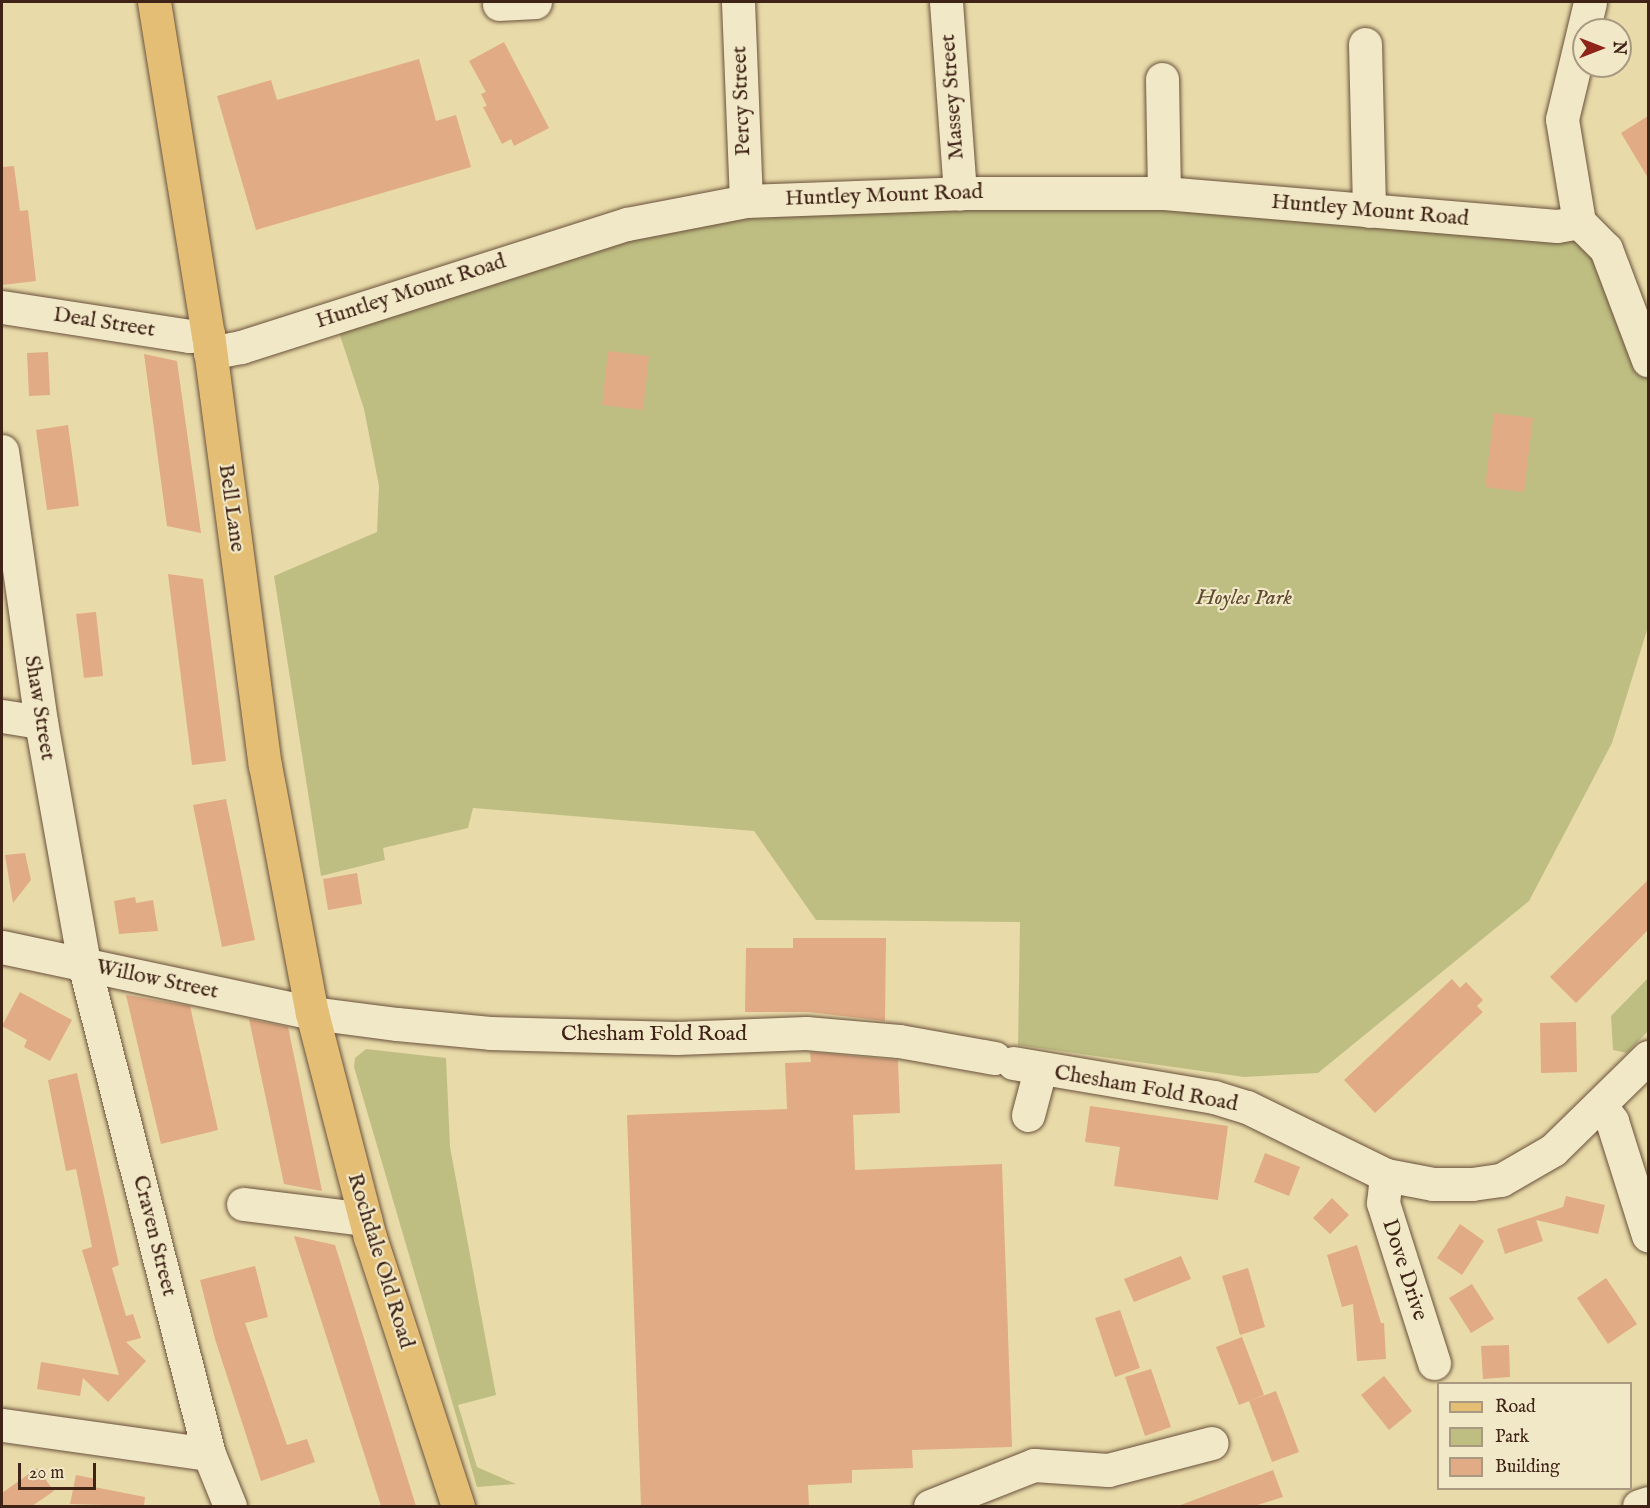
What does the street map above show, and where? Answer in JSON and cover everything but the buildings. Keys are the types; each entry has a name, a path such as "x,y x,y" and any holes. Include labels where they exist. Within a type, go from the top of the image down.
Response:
{"main road":[{"name":"Bell Lane","path":"154,2 209,343 266,773 312,1013"},
{"name":"Rochdale Old Road","path":"312,1013 365,1219 458,1506"}],"street":[{"path":"499,4 535,2"},
{"name":"Percy Street","path":"738,2 746,201"},
{"name":"Massey Street","path":"946,2 960,192"},
{"path":"1590,2 1562,119 1579,222 1606,249 1648,360"},
{"path":"1365,44 1369,211"},
{"path":"1162,79 1164,193"},
{"name":"Huntley Mount Road","path":"209,343 241,347 627,224 746,201 960,192 1164,193 1557,226 1579,222"},
{"name":"Deal Street","path":"2,307 189,336 209,343"},
{"name":"Shaw Street","path":"2,451 41,722 84,964"},
{"path":"2,716 41,722"},
{"name":"Willow Street","path":"2,947 312,1013"},
{"name":"Craven Street","path":"84,964 209,1454 230,1506"},
{"name":"Chesham Fold Road","path":"312,1013 490,1033 677,1038 806,1033 899,1041 1016,1064 1214,1097 1246,1107 1386,1175 1433,1184 1501,1180 1553,1150 1648,1058"},
{"path":"1016,1064 1028,1115"},
{"path":"1600,1105 1612,1120 1648,1234"},
{"name":"Dove Drive","path":"1386,1175 1383,1203 1434,1363"},
{"path":"243,1204 365,1219"},
{"path":"2,1425 209,1454"},
{"path":"930,1506 1034,1465 1108,1470 1212,1443"},
{"path":"1639,1506 1648,1503"}],"green space":[{"name":"Hoyles Park","path":"960,193 1579,222 1648,374 1648,627 1612,743 1529,901 1318,1073 1244,1077 1018,1045 1020,922 816,920 754,831 473,808 468,828 383,848 385,860 321,876 274,576 377,532 379,486 364,409 338,329 627,224"},
{"path":"1648,978 1648,1031 1627,1053 1613,1050 1611,1016"},
{"path":"366,1049 446,1058 450,1147 496,1395 458,1405 477,1467 516,1484 477,1487 354,1067 355,1058"}]}
